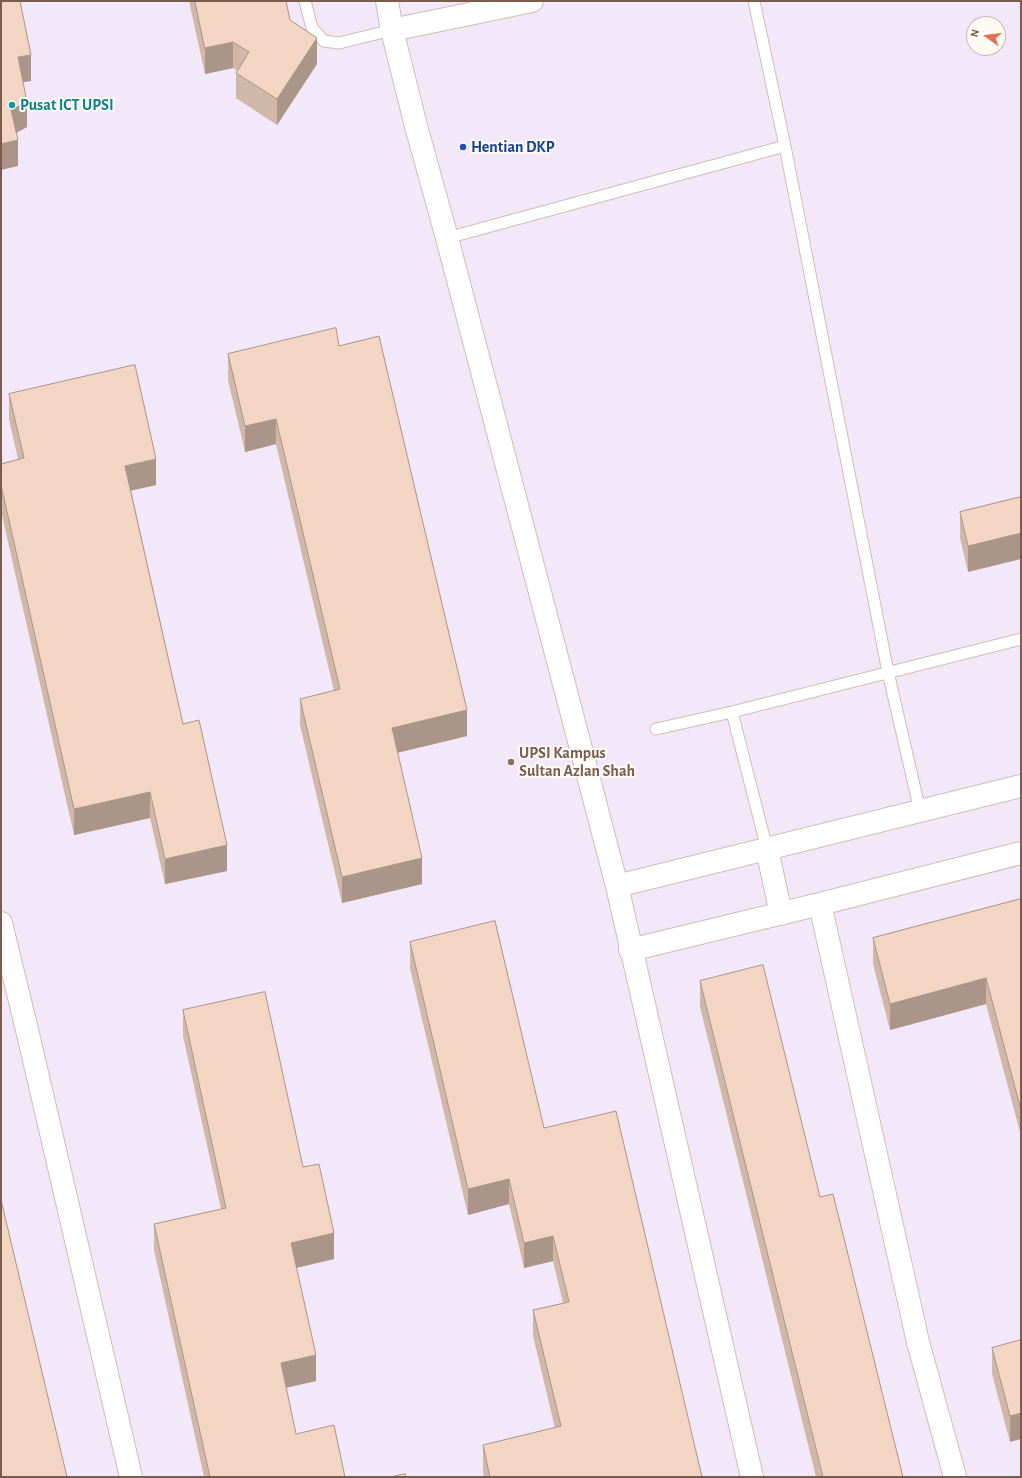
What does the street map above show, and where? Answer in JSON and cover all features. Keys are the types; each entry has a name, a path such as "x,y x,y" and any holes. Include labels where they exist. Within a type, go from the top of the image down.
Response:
{"street":[{"path":"387,1 392,30 416,126 447,238 617,886 630,950 675,1137 752,1477"},
{"path":"392,30 532,1"},
{"path":"617,886 1021,786"},
{"path":"767,849 781,914"},
{"path":"630,950 781,914 1021,853"},
{"path":"820,904 918,1342 955,1477"},
{"path":"1,923 4,951 28,1034 131,1477"}],"lane":[{"path":"305,1 312,28 324,41 338,43 392,30"},
{"path":"754,1 785,146 888,672 920,811"},
{"path":"447,238 785,146"},
{"path":"656,729 732,712 1021,638"},
{"path":"732,712 767,849"}],"shaded area":[{"name":"UPSI Kampus Sultan Azlan Shah","path":"1,1 1021,1 1021,1477 1,1477"}],"building":[{"name":"Pusat ICT UPSI","path":"1,1 20,1 31,55 18,57 27,102 11,110 18,140 1,144"},
{"path":"195,1 286,1 290,20 317,38 277,99 236,73 249,52 233,42 205,48"},
{"path":"336,328 339,346 379,336 467,710 392,728 422,858 342,877 300,699 340,689 276,419 245,426 228,354"},
{"path":"135,365 156,459 125,466 183,724 199,720 227,845 165,859 150,792 74,809 1,485 1,464 24,458 9,394"},
{"path":"1021,497 1021,533 968,546 960,512"},
{"path":"1021,899 1021,1110 986,978 890,1004 873,938"},
{"path":"495,921 544,1128 616,1111 702,1477 490,1477 483,1445 561,1426 533,1310 569,1302 553,1236 524,1243 509,1179 468,1189 410,942"},
{"path":"763,965 820,1197 833,1194 903,1477 823,1477 700,981"},
{"path":"265,992 303,1167 319,1164 334,1233 291,1243 316,1355 281,1363 296,1434 334,1425 345,1477 210,1477 154,1224 226,1208 183,1010"},
{"path":"1,1200 67,1477 1,1477"},
{"path":"1021,1340 1021,1413 1010,1416 992,1348"},
{"path":"405,1474 406,1477 391,1477"}],"place":[{"name":"Pusat ICT UPSI","path":"12,105"},
{"name":"Hentian DKP","path":"463,147"},
{"name":"UPSI Kampus Sultan Azlan Shah","path":"511,762"}]}
